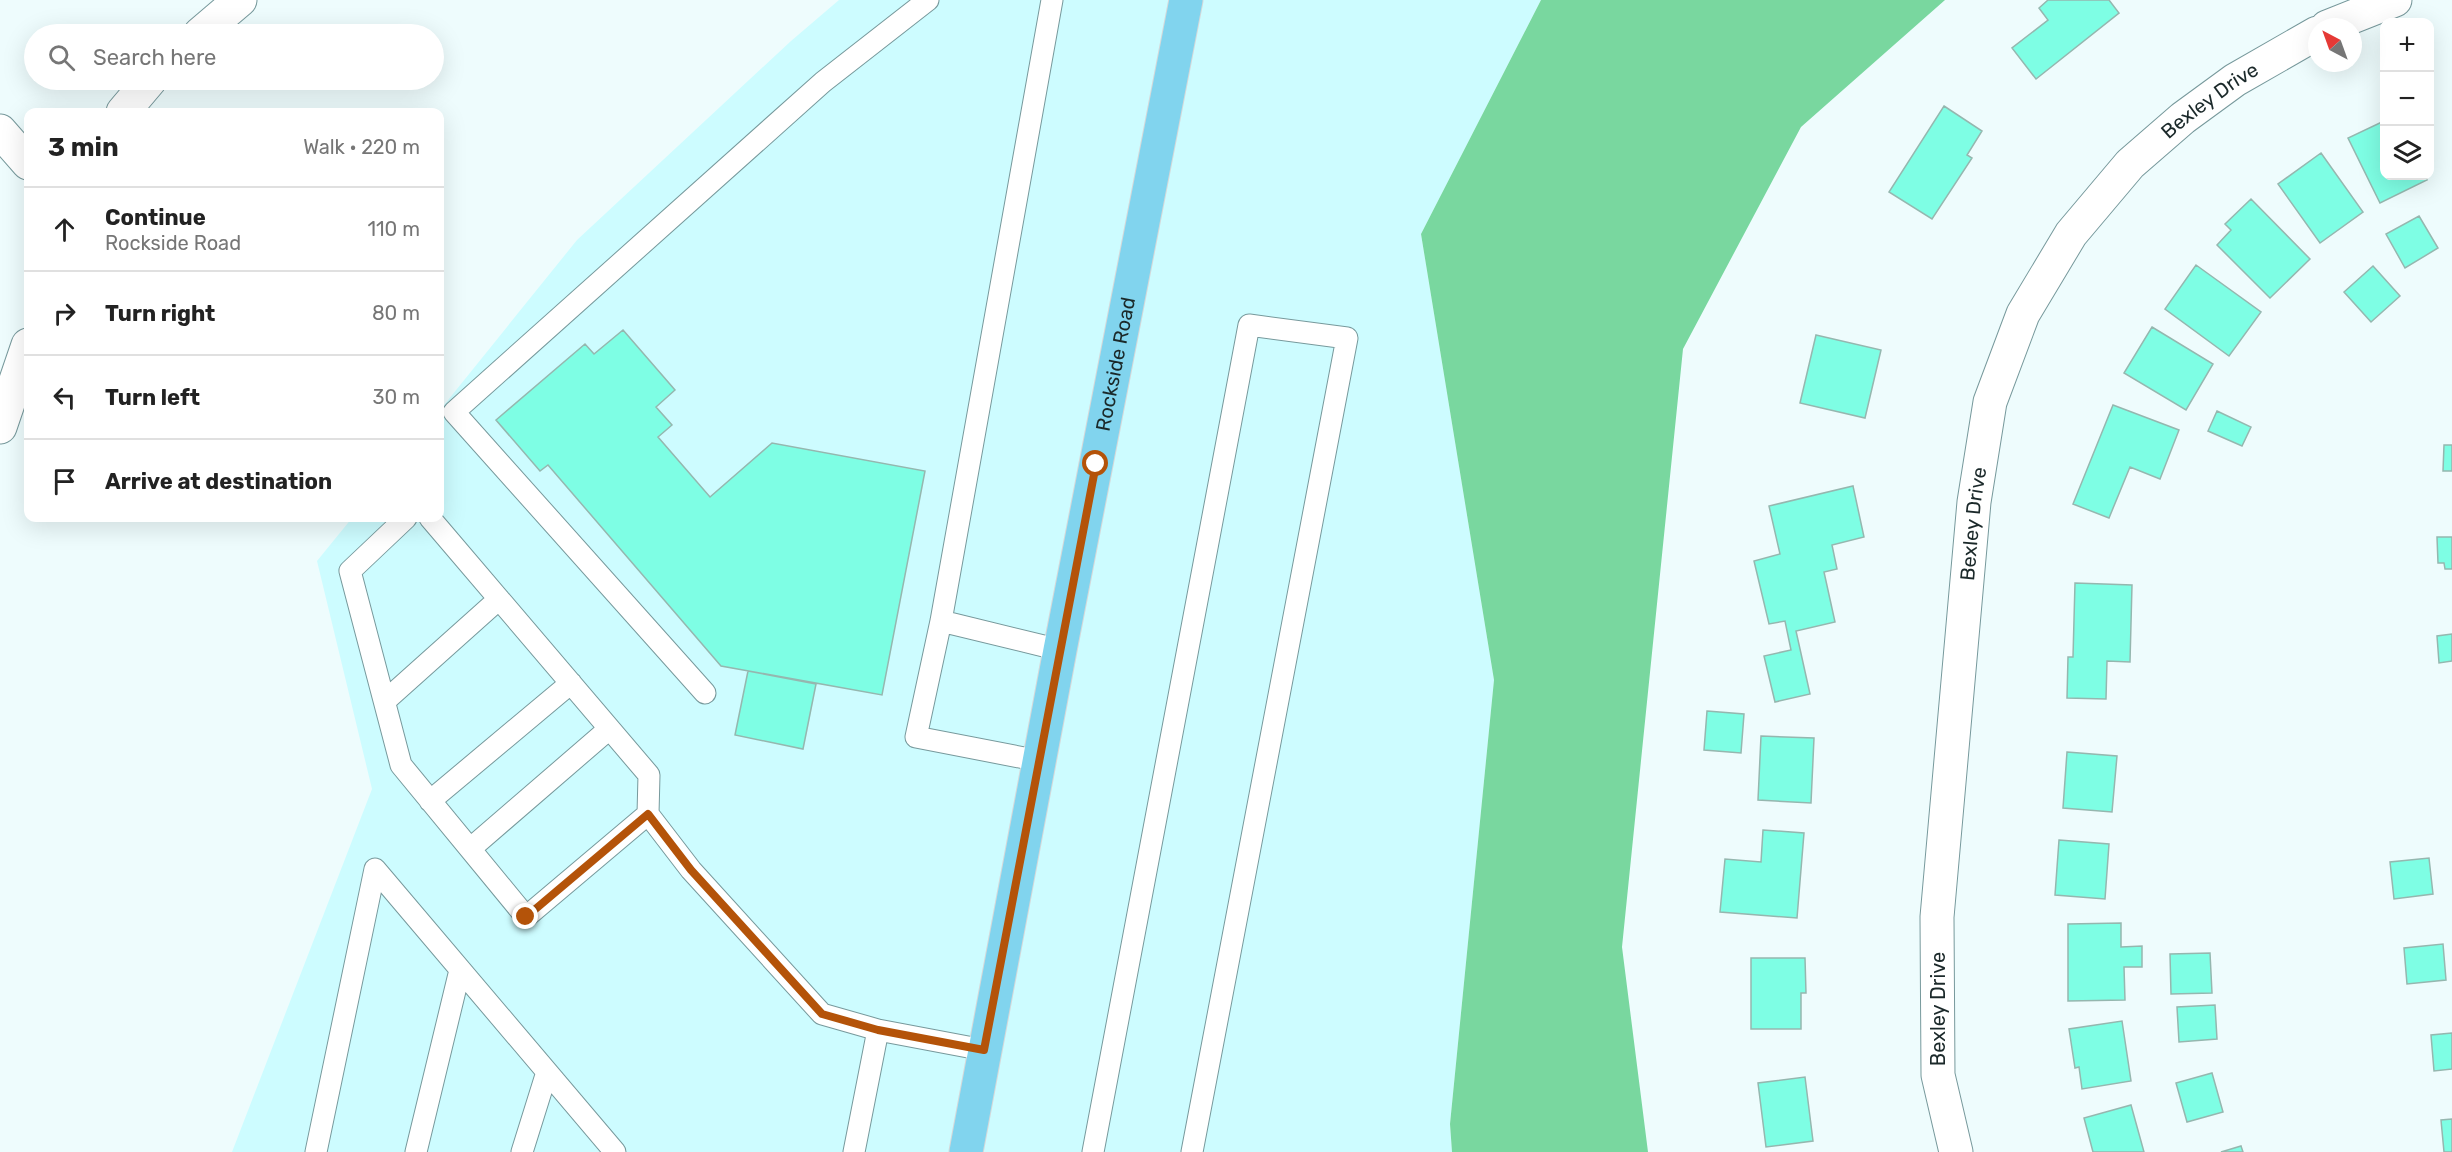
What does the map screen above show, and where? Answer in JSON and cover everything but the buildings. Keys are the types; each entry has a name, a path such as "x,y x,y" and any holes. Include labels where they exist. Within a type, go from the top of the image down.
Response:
{"main road":[{"name":"Rockside Road","path":"966,1152 1059,650 1186,0"}],"street":[{"path":"212,24 240,0"},
{"path":"2350,18 2395,0"},
{"name":"Bexley Drive","path":"1956,1152 1938,1075 1937,917 1974,502 1990,402 2023,314 2071,234 2130,164 2183,118 2235,80 2308,38"},
{"path":"126,108 142,90"},
{"path":"0,130 24,158"},
{"path":"0,427 24,357"}],"lane":[{"path":"705,693 454,412 822,82 928,0"},
{"path":"1040,760 916,737 941,621 1052,0"},
{"path":"1093,1152 1249,325 1347,338 1192,1152"},
{"path":"402,522 350,571 401,765 526,917 648,814"},
{"path":"433,522 649,775 648,814 691,870 822,1014 878,1030 984,1050"},
{"path":"385,701 499,599"},
{"path":"941,621 1059,650"},
{"path":"430,801 571,683"},
{"path":"470,849 609,729"},
{"path":"316,1152 375,869 615,1152"},
{"path":"416,1152 460,970"},
{"path":"854,1152 878,1030"},
{"path":"522,1152 547,1072"}],"shaded area":[{"path":"839,0 1541,0 1421,234 1494,680 1450,1124 1452,1152 232,1152 372,789 317,561 349,522 444,522 444,405 577,240 791,41"}],"green space":[{"path":"1541,0 1945,0 1801,127 1683,349 1622,947 1648,1152 1452,1152 1450,1124 1494,680 1421,234"}],"route":[{"path":"526,917 648,814 691,870 822,1014 878,1030 984,1050 1096,464"}]}
